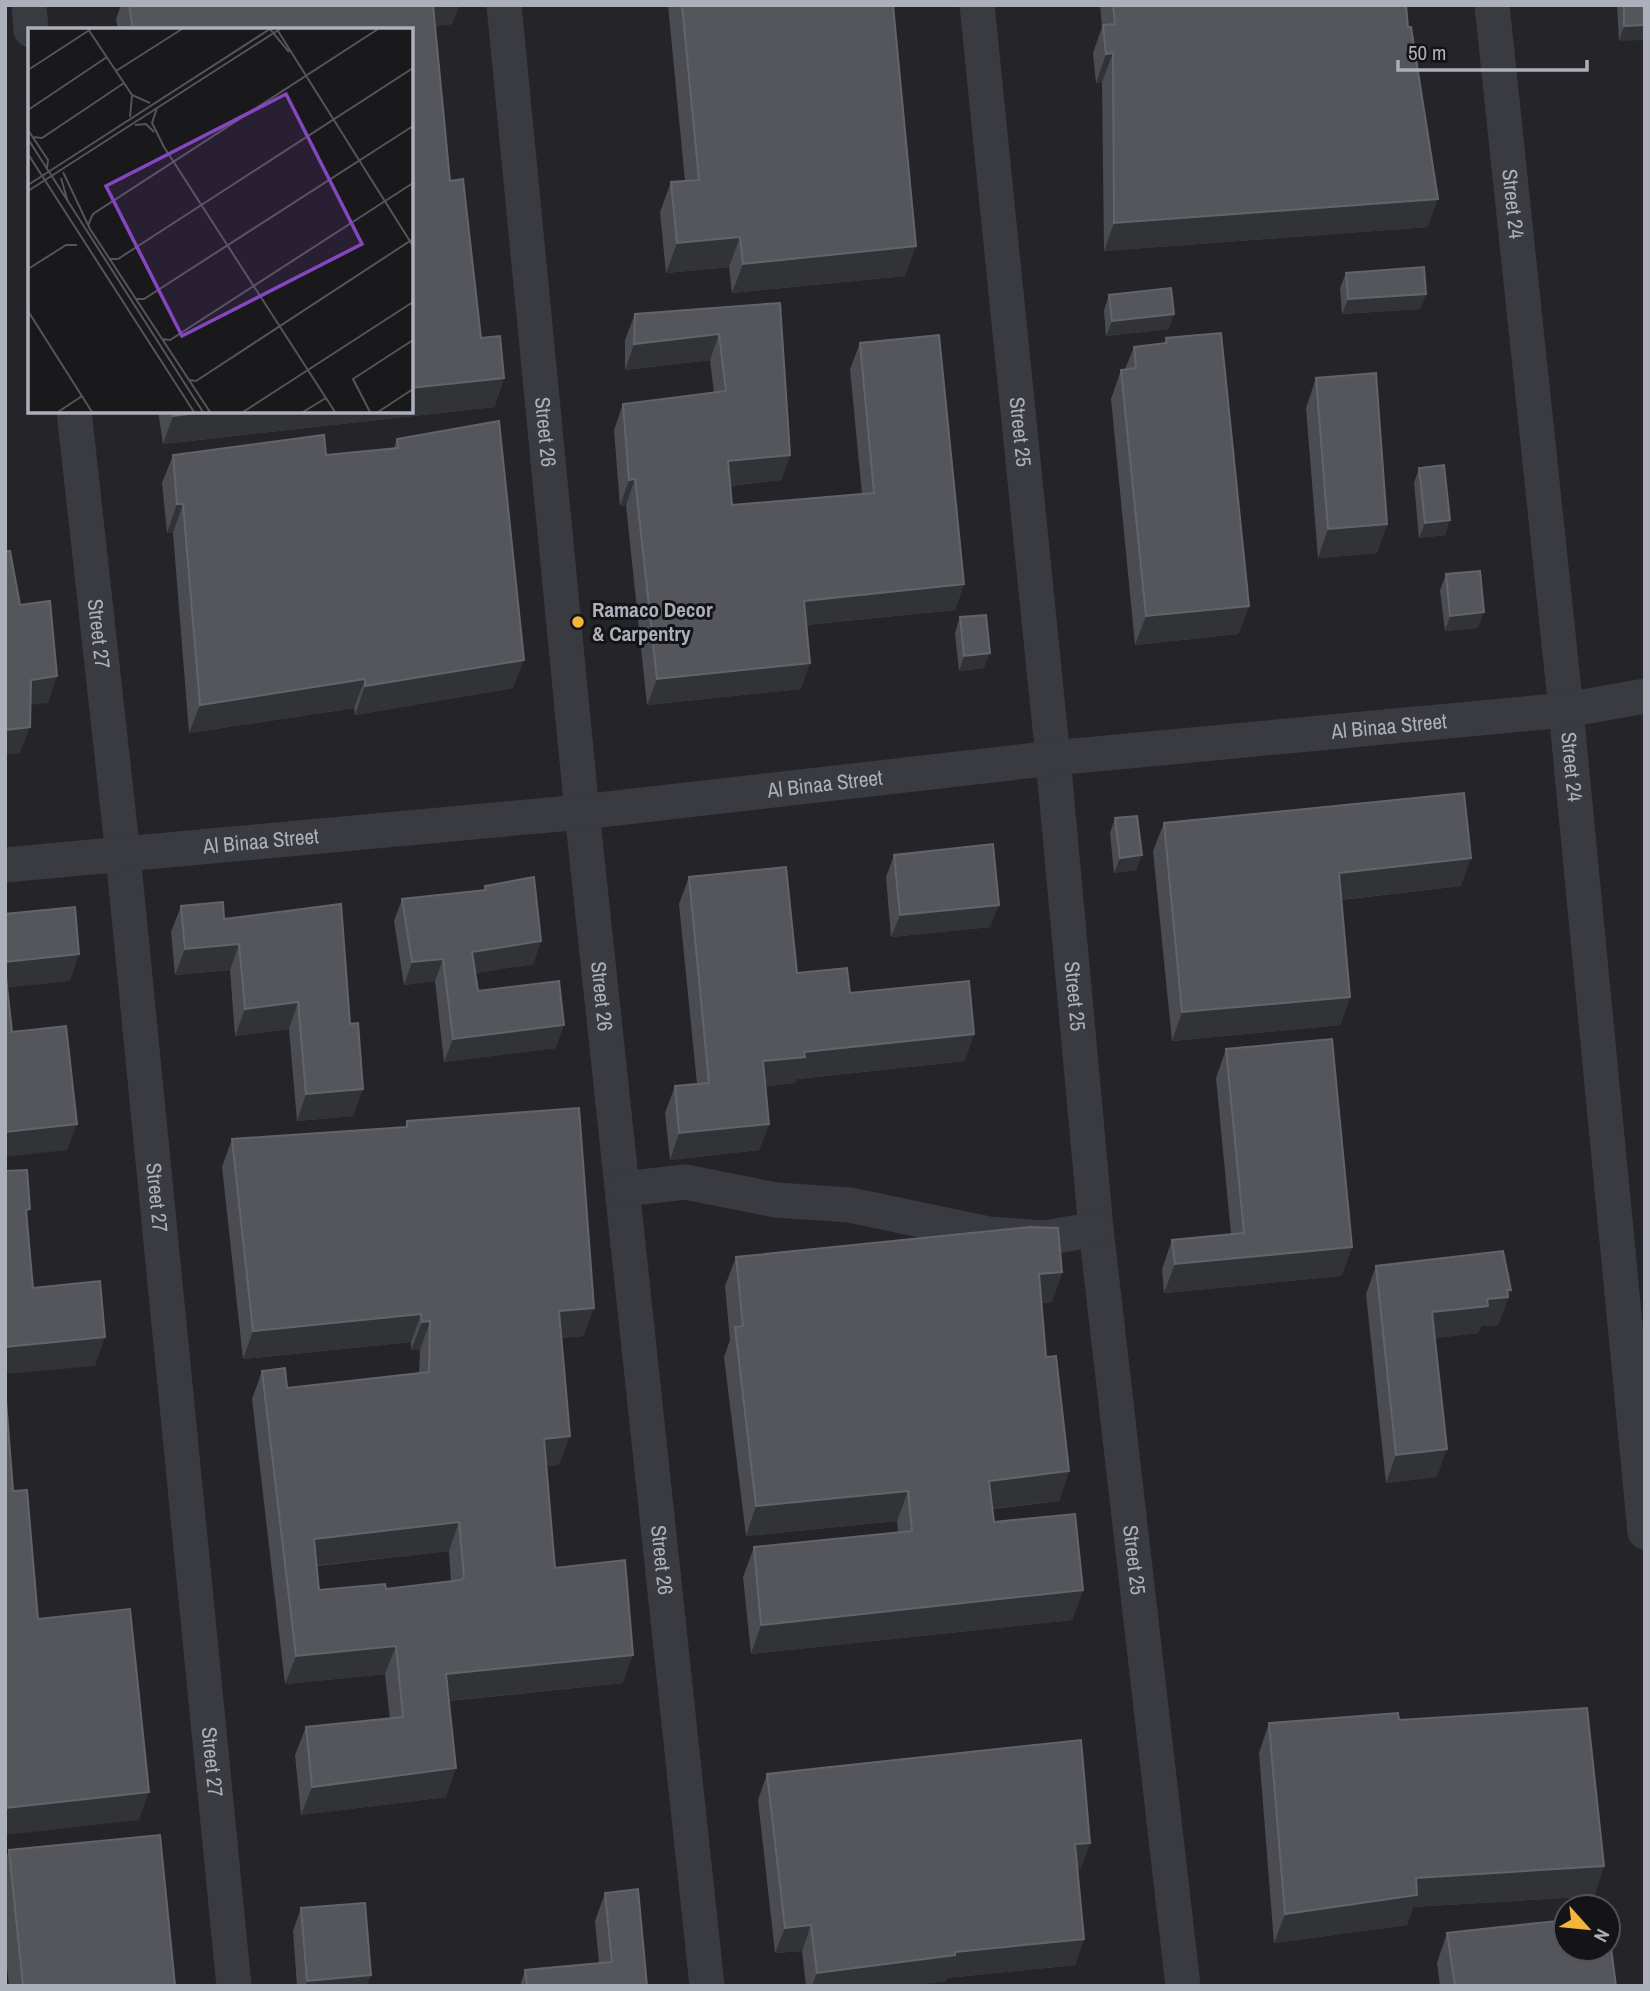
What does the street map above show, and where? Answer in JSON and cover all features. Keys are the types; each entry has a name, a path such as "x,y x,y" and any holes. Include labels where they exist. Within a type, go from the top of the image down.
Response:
{"street":[{"path":"29,5 31,28"},
{"name":"Street 26","path":"504,5 582,811 707,1986"},
{"name":"Street 25","path":"977,5 1053,758 1096,1229 1183,1986"},
{"name":"Street 24","path":"1492,5 1566,710 1645,1532"},
{"name":"Street 27","path":"74,413 123,855 234,1986"},
{"name":"Al Binaa Street","path":"5,866 582,811 1053,758 1566,710 1645,696"},
{"path":"624,1189 685,1182 776,1200 850,1205 988,1234 1045,1238 1096,1229"}],"shaded area":[{"path":"5,5 1645,5 1645,1986 5,1986"}],"building":[{"path":"129,5 433,5 450,181 463,179 481,338 500,336 504,378 413,388 413,28 133,28"},
{"path":"682,5 893,5 916,246 743,264 740,237 677,243 671,182 699,180"},
{"path":"1113,5 1406,5 1438,199 1114,223 1113,53 1106,54 1103,25 1115,24"},
{"path":"1624,5 1645,5 1645,25 1624,26"},
{"path":"1424,267 1426,294 1348,299 1346,273"},
{"path":"1171,288 1174,314 1112,321 1109,295"},
{"path":"780,303 790,455 728,461 732,505 874,493 860,343 939,335 964,584 804,601 810,663 657,679 635,479 629,480 623,404 726,391 719,334 634,344 635,314"},
{"path":"1221,333 1249,606 1146,616 1121,370 1136,368 1134,347 1167,343 1166,338"},
{"path":"1376,373 1387,524 1328,529 1316,378"},
{"path":"172,413 196,413 173,416"},
{"path":"499,421 524,660 365,686 365,679 200,705 183,504 177,504 173,455 324,435 326,455 398,448 397,439"},
{"path":"1444,465 1450,520 1425,523 1419,468"},
{"path":"5,551 10,551 20,605 50,601 57,676 31,680 30,727 5,730"},
{"path":"1480,571 1484,612 1450,616 1446,574"},
{"path":"986,615 990,653 964,656 960,617"},
{"path":"1464,793 1471,858 1339,873 1350,997 1182,1012 1164,823"},
{"path":"1137,816 1142,855 1120,858 1115,818"},
{"path":"993,844 999,905 900,915 894,855"},
{"path":"786,867 797,973 847,968 850,993 969,981 974,1034 804,1052 805,1057 763,1061 769,1124 679,1133 675,1086 709,1083 689,877"},
{"path":"534,877 541,941 472,952 478,991 559,981 564,1025 453,1039 443,959 412,962 402,899 486,890 485,886"},
{"path":"223,902 224,919 341,904 350,1024 358,1023 363,1089 306,1094 298,1002 245,1009 239,944 185,949 181,906"},
{"path":"75,907 79,954 5,962 5,914"},
{"path":"5,968 12,1032 66,1026 77,1124 5,1132"},
{"path":"1332,1039 1352,1247 1175,1264 1172,1240 1244,1233 1226,1049"},
{"path":"579,1108 594,1308 559,1311 570,1436 544,1439 555,1568 625,1560 633,1655 446,1674 456,1768 312,1787 306,1727 403,1717 396,1646 296,1656 262,1371 285,1368 287,1388 429,1372 430,1321 422,1322 421,1314 253,1331 232,1139 407,1127 407,1121","holes":["459,1522 464,1577 461,1580 386,1589 385,1584 319,1590 314,1539"]},
{"path":"27,1170 30,1209 26,1210 33,1288 100,1281 105,1337 5,1347 5,1171"},
{"path":"1030,1227 1058,1228 1062,1272 1039,1274 1046,1357 1056,1356 1069,1471 989,1481 994,1522 1075,1514 1083,1590 761,1625 754,1547 912,1531 908,1491 756,1506 735,1327 743,1326 736,1257"},
{"path":"1503,1251 1511,1290 1507,1290 1508,1297 1487,1299 1488,1306 1432,1312 1447,1449 1396,1455 1376,1266"},
{"path":"6,1400 13,1491 27,1490 38,1619 130,1609 149,1792 6,1808"},
{"path":"1587,1708 1604,1866 1416,1878 1417,1895 1285,1914 1269,1723 1398,1713 1399,1720"},
{"path":"1081,1740 1090,1843 1075,1844 1084,1939 955,1952 955,1955 817,1973 811,1925 785,1928 767,1774"},
{"path":"160,1835 175,1985 23,1986 9,1850"},
{"path":"638,1889 647,1986 527,1986 525,1970 612,1962 605,1893"},
{"path":"365,1903 371,1975 307,1981 301,1908"},
{"path":"1552,1922 1552,1963 1613,1963 1616,1986 1455,1986 1447,1933"}],"place":[{"name":"Ramaco Decor & Carpentry","path":"578,622"}]}
